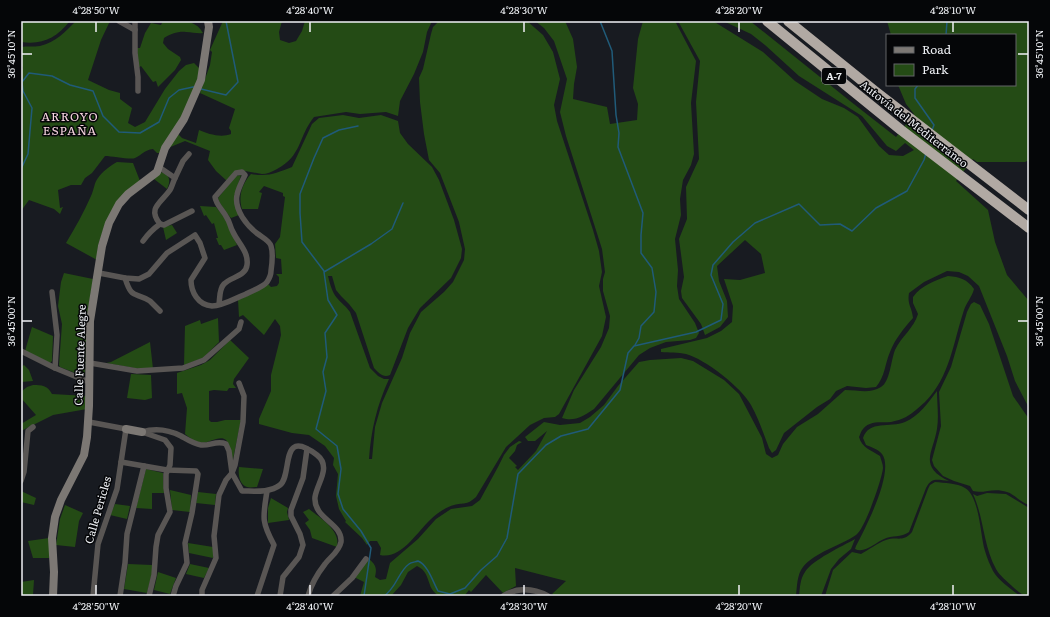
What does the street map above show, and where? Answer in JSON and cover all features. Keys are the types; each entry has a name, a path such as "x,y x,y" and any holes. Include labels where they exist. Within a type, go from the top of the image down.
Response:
{"highway":[{"name":"Autovía del Mediterráneo","path":"767,21 901,130 1029,228"},
{"name":"Autovía del Mediterráneo","path":"788,21 1029,210"}],"street":[{"path":"119,21 136,30"},
{"path":"136,21 138,91"},
{"name":"Calle Fuente Alegre","path":"53,596 54,572 52,538 55,517 84,456 89,422 90,321 99,273 102,246 109,223 119,204 128,194 157,172 165,148 184,119 197,91 201,80 206,22"},
{"path":"160,224 154,213 155,208 171,189 183,162 189,154"},
{"path":"159,167 175,178"},
{"path":"99,273 139,279 149,274 167,254 195,235 200,243 205,258 191,280 194,294 197,299 211,306 219,304 238,297 263,286 269,280 271,270 271,247 269,243 255,232 246,222 239,211 237,195 244,175 242,172 236,173 215,197 216,202 228,218 232,231 244,249 247,259 247,267 243,273 224,284 220,290 219,304"},
{"path":"143,241 147,234 160,224 164,225 192,211"},
{"path":"125,278 131,292 150,301 160,311"},
{"path":"52,292 57,335 55,368"},
{"path":"90,363 137,371 183,368 204,360 239,329 241,322"},
{"path":"21,351 55,368 89,382"},
{"path":"202,596 202,590 216,558 214,536 219,495 235,465 244,410 244,396 239,382"},
{"path":"89,422 142,432 165,440 169,443 171,448 170,465 167,470 166,488 170,512 158,535 154,575 149,596"},
{"path":"21,481 24,472 23,456 28,431 34,427"},
{"name":"Calle Pericles","path":"93,596 98,544 117,489 126,429"},
{"path":"142,432 152,429 166,431 179,435 193,443 200,445 208,445 218,442 226,444 229,451 232,473 242,491 268,491 279,486 285,480 287,461 291,450 298,446 307,449 317,456 323,462 324,472 315,496 315,506 336,529 341,539 339,548 324,565 310,588 308,596"},
{"path":"280,596 283,577 298,557 303,545 300,534 290,516 303,478 307,449"},
{"path":"121,462 167,470 196,471 198,474 199,478 185,543 187,563 173,596"},
{"path":"120,596 125,563 127,534 144,466"},
{"path":"257,596 274,545 264,523 263,513 268,491"},
{"path":"333,596 352,578 366,559"},
{"path":"503,596 513,591 528,589 548,596"}],"green space":[{"path":"21,21 70,21 54,36 42,41 29,43 21,42"},
{"path":"76,21 110,21 101,40 88,80 109,90 120,93 120,99 132,108 128,123 135,127 145,122 165,89 179,71 186,65 194,63 200,69 198,80 184,112 161,153 157,153 153,149 147,150 133,158 105,156 92,173 85,178 81,185 71,185 58,190 60,208 63,207 60,214 54,209 29,200 21,211 21,70 23,68 21,64 21,47 40,46 51,42"},
{"path":"163,21 186,21 200,28 203,33 180,32 164,38 163,43 168,49 180,57 181,60 175,70 158,87 156,81 153,82 141,66 138,68 137,48 140,48 145,33 151,23 161,25"},
{"path":"223,21 282,21 279,32 280,40 289,43 296,41 302,31 305,21 432,21 427,32 423,52 414,74 400,101 398,116 386,112 360,114 346,112 314,117 309,124 299,146 285,164 264,174 240,170 227,181 216,171 208,160 210,151 185,141 168,148 178,134 182,138 196,143 199,130 219,136 231,134 229,128 235,109 200,93 210,65 212,52 210,50"},
{"path":"439,21 527,21 543,35 553,52 560,79 554,105 557,121 599,251 602,272 599,286 606,317 602,336 559,414 555,417 544,418 530,425 506,447 473,500 444,509 432,518 402,549 388,555 380,555 381,548 377,541 370,541 367,545 362,538 345,522 346,521 339,509 336,496 338,474 333,465 334,458 325,446 309,435 292,433 259,424 259,419 271,391 271,375 281,335 280,326 275,319 264,335 243,315 239,317 238,300 268,284 271,287 277,286 279,283 279,277 276,274 282,274 281,259 276,258 275,244 280,237 285,197 283,196 283,193 264,186 259,192 262,193 258,209 242,209 240,199 243,186 251,174 268,175 292,167 312,124 319,118 343,115 359,118 381,115 398,121 400,133 408,144 432,167 439,180 454,220 462,249 461,258 451,278 420,308 408,328 390,375 383,375 374,368 356,313 336,290 332,276 328,276 335,296 350,312 370,368 378,376 384,379 389,379 381,398 373,428 369,459 372,459 375,427 382,403 402,358 410,333 421,312 453,282 464,260 465,249 459,222 440,173 429,160 420,102 419,78 423,69 433,27"},
{"path":"535,21 565,21 573,39 577,67 573,99 607,107 610,124 637,120 638,104 633,88 638,39 643,21 675,21 696,61 691,103 694,154 691,165 683,180 680,199 681,215 675,239 679,299 695,323 699,333 696,338 666,342 650,348 639,355 594,409 575,419 562,418 574,390 601,347 609,328 610,316 603,291 603,279 605,272 602,249 566,136 560,112 567,79 554,41 544,28"},
{"path":"678,21 713,21 763,52 795,81 822,99 844,108 858,117 879,146 889,155 903,156 914,150 905,143 896,151 887,146 862,116 799,76 751,34 723,21 750,21 896,137 914,114 906,104 898,86 1016,86 1016,34 891,34 887,21 1029,21 1029,160 1025,162 977,162 973,159 956,181 988,210 995,242 1007,275 1029,301 1029,408 1015,381 1007,356 979,286 968,276 959,272 947,271 924,282 909,293 913,318 894,343 888,356 881,379 876,387 866,388 847,386 836,391 830,399 817,407 784,433 776,450 772,453 751,405 740,391 713,368 694,357 683,353 661,352 661,349 707,338 721,331 732,322 733,306 724,279 740,280 765,273 761,254 745,240 717,266 719,281 727,301 728,317 720,327 705,335 701,324 682,298 681,291 684,277 679,239 687,219 686,187 699,159 696,102 700,61"},
{"path":"117,162 133,163 140,181 105,224 98,246 97,260 66,243 92,194 97,180 104,171"},
{"path":"160,172 166,174 169,178 167,189 154,179"},
{"path":"241,175 235,194 239,215 231,218 221,205 218,198 236,176"},
{"path":"200,206 216,207 227,221 237,245 224,250 221,245 219,245 216,238 218,238 214,223 212,224 206,215 204,216"},
{"path":"172,225 177,233 166,240 163,227"},
{"path":"64,273 93,279 87,317 85,374 83,376 60,367 59,365 62,324 58,306 61,282"},
{"path":"948,276 963,279 974,289 964,310 950,359 940,382 925,402 911,414 893,422 876,422 869,424 862,430 859,437 860,441 867,448 880,456 883,466 880,482 864,524 856,535 814,557 803,567 798,577 796,596 555,596 552,594 566,581 515,568 516,586 503,593 486,575 471,592 469,590 465,595 438,596 431,588 424,572 417,566 408,572 401,585 391,596 360,596 364,582 354,577 369,559 375,567 375,577 380,580 386,579 390,563 418,539 436,519 451,509 472,506 480,500 504,455 510,447 519,441 522,442 517,445 515,451 509,458 517,466 515,467 518,470 536,451 547,431 535,441 528,441 525,437 544,422 560,425 580,423 590,417 604,405 639,362 681,358 693,361 724,380 739,394 762,438 766,454 772,458 778,455 783,444 797,427 818,414 845,390 873,390 884,384 888,376 895,350 914,324 918,314 913,303 913,297 924,286"},
{"path":"974,302 980,305 989,324 1013,396 1029,419 1029,505 1010,493 1002,491 973,491 970,486 943,476 934,466 932,460 941,426 939,392 951,367 967,312 971,304"},
{"path":"218,318 219,342 203,358 184,365 185,326 200,320 201,324"},
{"path":"32,327 53,336 52,361 50,363 25,351"},
{"path":"230,340 249,358 234,379 233,384 236,388 229,388 227,391 209,391 209,420 211,422 217,422 225,420 241,420 232,464 226,440 221,438 202,443 195,441 185,434 187,408 182,393 177,394 177,373 201,365 210,360"},
{"path":"150,342 153,369 140,369 106,363 111,362"},
{"path":"24,365 29,370 33,381 21,382 21,367"},
{"path":"131,374 151,375 152,398 145,400 127,398"},
{"path":"33,385 44,386 52,394 87,396 87,409 53,415 21,431 21,424 36,415 21,398 22,391"},
{"path":"937,391 938,424 930,458 933,470 949,481 935,480 928,484 909,532 903,535 884,539 863,550 855,549 872,514 885,473 885,462 882,454 876,449 866,445 863,438 866,432 875,427 905,422 923,409"},
{"path":"239,467 263,469 257,487 248,487 242,484 239,476"},
{"path":"146,469 163,473 164,493 152,493 152,509 136,508"},
{"path":"935,482 958,485 965,488 970,493 977,508 983,544 992,569 1002,581 1020,596 825,596 833,570 852,552 861,554 883,541 903,538 912,532 928,489 930,485"},
{"path":"170,490 191,495 190,512 172,510"},
{"path":"21,491 36,498 34,505 21,502"},
{"path":"198,492 216,494 215,505 196,503"},
{"path":"987,493 1006,494 1029,508 1029,596 1020,593 997,571 988,551 977,503 973,494 977,496"},
{"path":"271,498 288,508 287,512 289,520 268,523 268,508"},
{"path":"115,504 130,506 127,519 110,515"},
{"path":"65,505 83,513 79,521 75,547 56,545 60,519"},
{"path":"309,509 324,520 333,530 336,535 337,547 312,538 310,530 305,523 309,520 303,512"},
{"path":"49,538 49,558 33,558 28,541"},
{"path":"855,539 851,549 839,559 831,569 821,596 799,596 802,578 809,567 821,558"},
{"path":"188,543 213,547 213,558 189,553"},
{"path":"128,564 152,565 152,574 147,593 124,589"},
{"path":"190,564 209,568 204,578 186,574"},
{"path":"158,572 176,578 170,594 154,590"},
{"path":"34,580 33,595 22,595 21,582"}],"waterway":[{"name":"ARROYO ESPAÑA","path":"201,89 226,95 238,82 226,21"},
{"path":"600,21 612,51 616,115 619,133 618,147 643,213 641,253 652,268 656,292 654,312 641,326 639,338 635,345"},
{"path":"946,34 947,21"},
{"name":"ARROYO ESPAÑA","path":"21,169 28,154 32,108 23,91 22,82 29,73 52,76 70,85 93,91 103,116 119,132 140,133 159,122 169,98 179,90 195,87"},
{"path":"917,86 915,89 915,98 934,125 932,130"},
{"path":"324,271 302,242 300,194 323,138 339,130 358,126"},
{"path":"384,596 392,588 405,567 411,563 418,561 422,563 430,574 438,591 450,594 465,588 481,570 497,556 507,538 518,474 546,445 561,436 588,429 620,390 628,353 634,346 696,332 721,320 723,304 711,275 713,265 733,242 755,223 799,204 820,225 840,224 852,231 876,208 907,191 924,160 926,153"},
{"path":"364,596 371,548 361,531 343,509 338,494 341,469 337,446 316,429 326,391 323,372 327,357 325,333 337,315 328,300 324,272 371,244 392,229 403,203"}],"district":[{"name":"ARROYO ESPAÑA","path":"70,124"}]}
